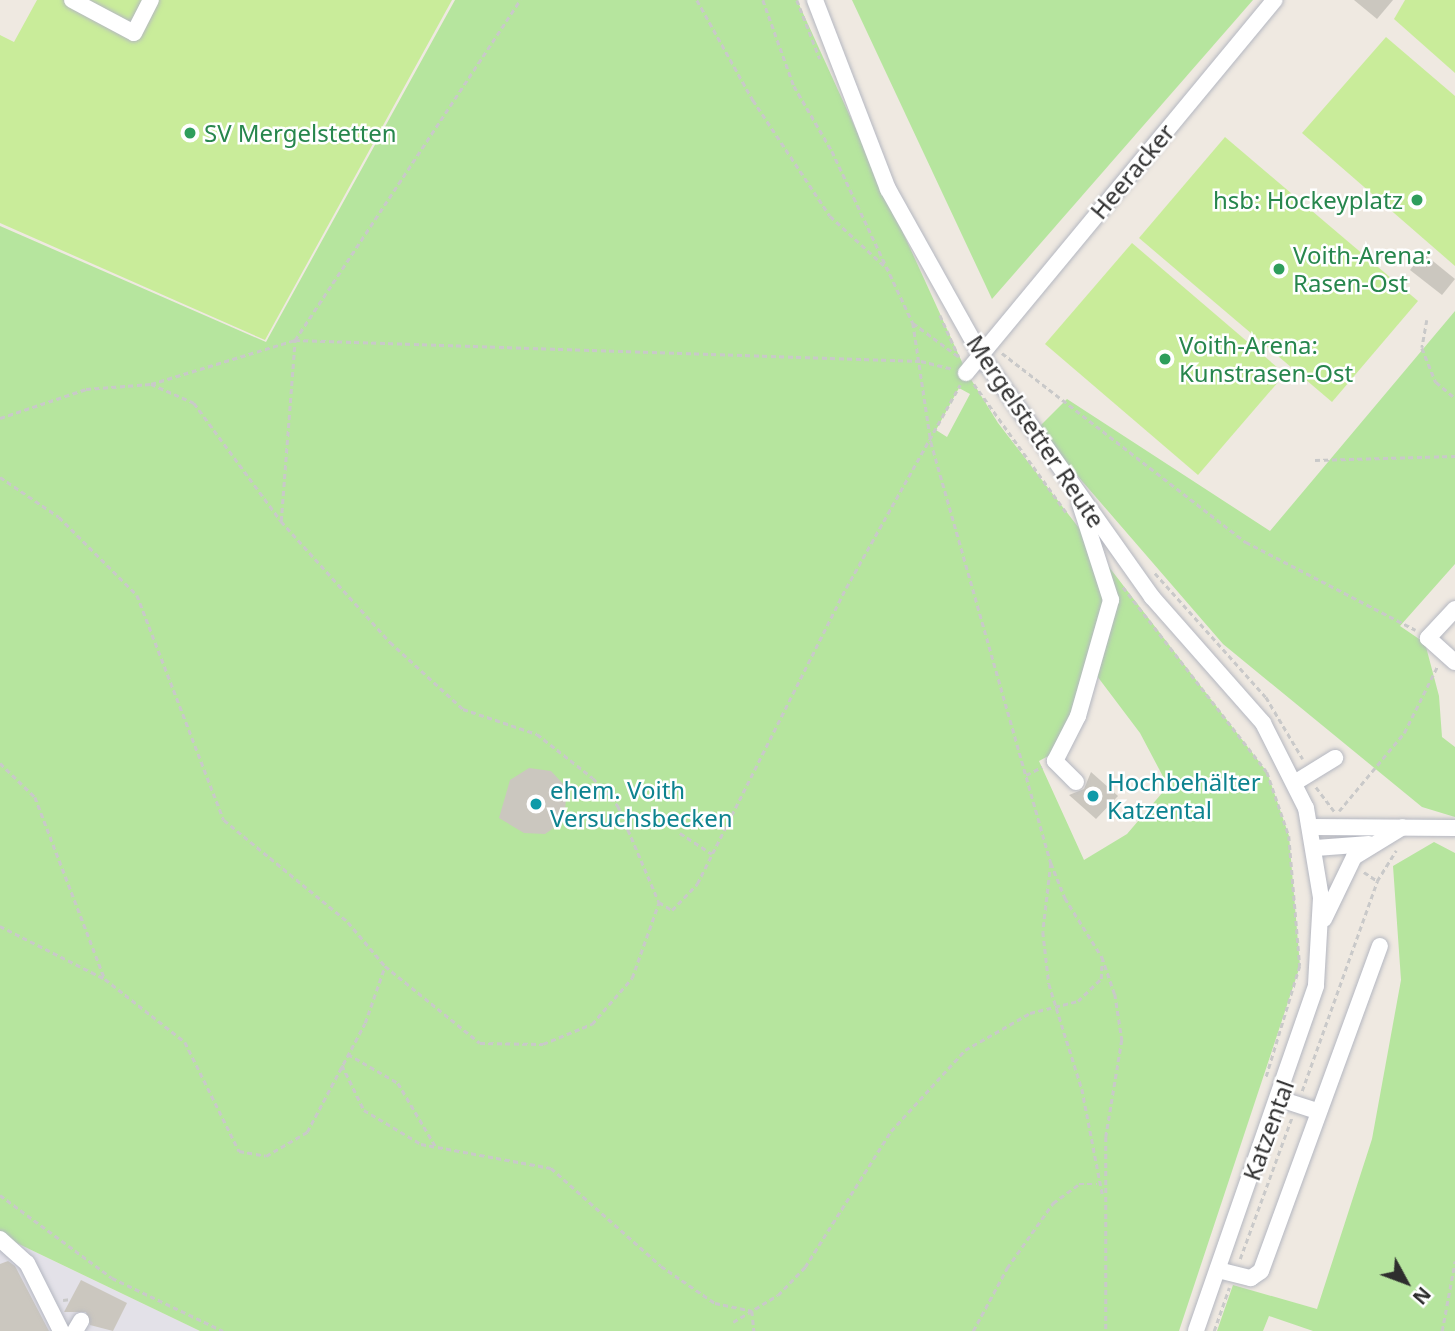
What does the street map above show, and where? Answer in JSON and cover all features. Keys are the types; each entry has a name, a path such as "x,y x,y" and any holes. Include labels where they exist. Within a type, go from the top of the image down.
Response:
{"street":[{"path":"72,0 134,33 151,0"},
{"name":"Mergelstetter Reute","path":"815,0 888,189 1079,498 1152,597 1263,723 1303,778 1311,827"},
{"name":"Heeracker","path":"967,373 988,352 1275,0"},
{"path":"1076,782 1055,761 1078,716 1111,600 1079,498"},
{"path":"1451,658 1428,638 1455,609"},
{"path":"1303,778 1335,758"},
{"name":"Katzental","path":"1321,925 1346,868 1368,844 1404,826"},
{"name":"Katzental","path":"1196,1331 1313,1000 1321,925 1316,848 1311,827 1455,828"},
{"name":"Katzental","path":"1316,848 1368,844"},
{"path":"1218,1270 1251,1278 1261,1272 1380,946"},
{"path":"1280,1099 1318,1111"},
{"path":"0,1239 27,1263 61,1331"}],"path":[{"path":"281,521 295,340 520,0"},
{"path":"697,0 753,100 830,216 860,249 891,272"},
{"path":"762,0 794,86 891,272 913,323 921,361 931,442 1051,863 1065,898 1102,957 1122,1040 1106,1137 1106,1331"},
{"path":"1427,320 1422,348 1436,382 1455,398"},
{"path":"913,323 959,357"},
{"path":"0,418 86,389 151,384 295,340 921,361 967,373 1072,520"},
{"path":"988,352 1246,542 1428,638"},
{"path":"151,384 194,403 281,521 390,642 463,709 537,734 593,778 618,806 659,902 672,910 697,884 846,588 931,442 967,373"},
{"path":"1315,460 1455,456"},
{"path":"0,477 59,517 137,594 224,820 348,922 385,966 480,1043 543,1044 592,1024 632,978 659,902"},
{"path":"1147,564 1266,697 1303,778 1338,814"},
{"path":"1121,584 1267,772 1289,836 1300,966 1262,1092"},
{"path":"1340,809 1404,733 1427,678 1451,658"},
{"path":"0,763 35,797 105,979"},
{"path":"680,833 712,855"},
{"path":"1214,1331 1377,881 1402,846"},
{"path":"1051,863 1043,932 1055,1007 1082,1089 1097,1184 1104,1198"},
{"path":"0,926 105,979 185,1042 239,1151 266,1156 307,1132 348,1054 385,966"},
{"path":"733,1322 778,1295 805,1267 860,1174 924,1091 974,1044 1030,1013 1078,1001 1093,990 1101,979 1102,957"},
{"path":"348,1054 398,1083 436,1147"},
{"path":"342,1065 364,1110 421,1144 551,1168 662,1266 715,1303 752,1311"},
{"path":"973,1331 1007,1268 1053,1203 1079,1184 1097,1184"},
{"path":"0,1195 112,1278 223,1331"},
{"path":"1442,1331 1455,1261"},
{"path":"752,1311 754,1331"}],"shaded area":[{"path":"0,1235 85,1276 200,1331 0,1331"}],"green space":[{"name":"SV Mergelstetten","path":"37,0 452,0 265,340 0,223 0,35 14,42"},
{"path":"455,0 797,0 967,373 998,423 1267,772 1289,836 1300,966 1179,1331 200,1331 0,1235 0,226 266,342","holes":["959,388 970,394 947,437 936,430","1097,676 1140,733 1168,786 1127,834 1084,860 1039,761 1063,748"]},
{"path":"852,0 1253,0 992,299"},
{"path":"1405,0 1455,0 1455,73 1394,19"},
{"name":"hsb: Hockeyplatz","path":"1386,37 1455,96 1455,266 1302,133"},
{"name":"Voith-Arena: Rasen-Ost","path":"1225,137 1418,301 1332,402 1139,238"},
{"name":"Voith-Arena: Kunstrasen-Ost","path":"1132,243 1285,374 1198,475 1045,344"},
{"path":"1455,311 1455,564 1400,626 1425,643 1439,696 1442,737 1455,747 1455,817 1422,807 1223,644 1037,429 1067,399 1270,531"},
{"path":"1434,842 1455,853 1455,1331 1313,1331 1269,1316 1263,1331 1217,1331 1233,1285 1317,1309 1372,1139 1401,980 1393,866"}],"building":[{"path":"1354,0 1393,0 1377,19"},
{"path":"1423,253 1455,279 1442,295 1410,270"},
{"name":"ehem. Voith Versuchsbecken","path":"529,768 551,771 567,788 564,821 545,834 524,833 499,818 510,780"},
{"name":"Hochbehälter Katzental","path":"1091,772 1118,796 1096,819 1069,795 1084,789"},
{"path":"8,1261 15,1266 49,1331 0,1331 0,1264"},
{"path":"81,1280 127,1303 113,1331 90,1325 86,1312 64,1312"}],"place":[{"name":"SV Mergelstetten","path":"190,133"},
{"name":"hsb: Hockeyplatz","path":"1417,200"},
{"name":"Voith-Arena: Rasen-Ost","path":"1279,269"},
{"name":"Voith-Arena: Kunstrasen-Ost","path":"1165,359"},
{"name":"Hochbehälter Katzental","path":"1093,796"},
{"name":"ehem. Voith Versuchsbecken","path":"536,804"}]}
